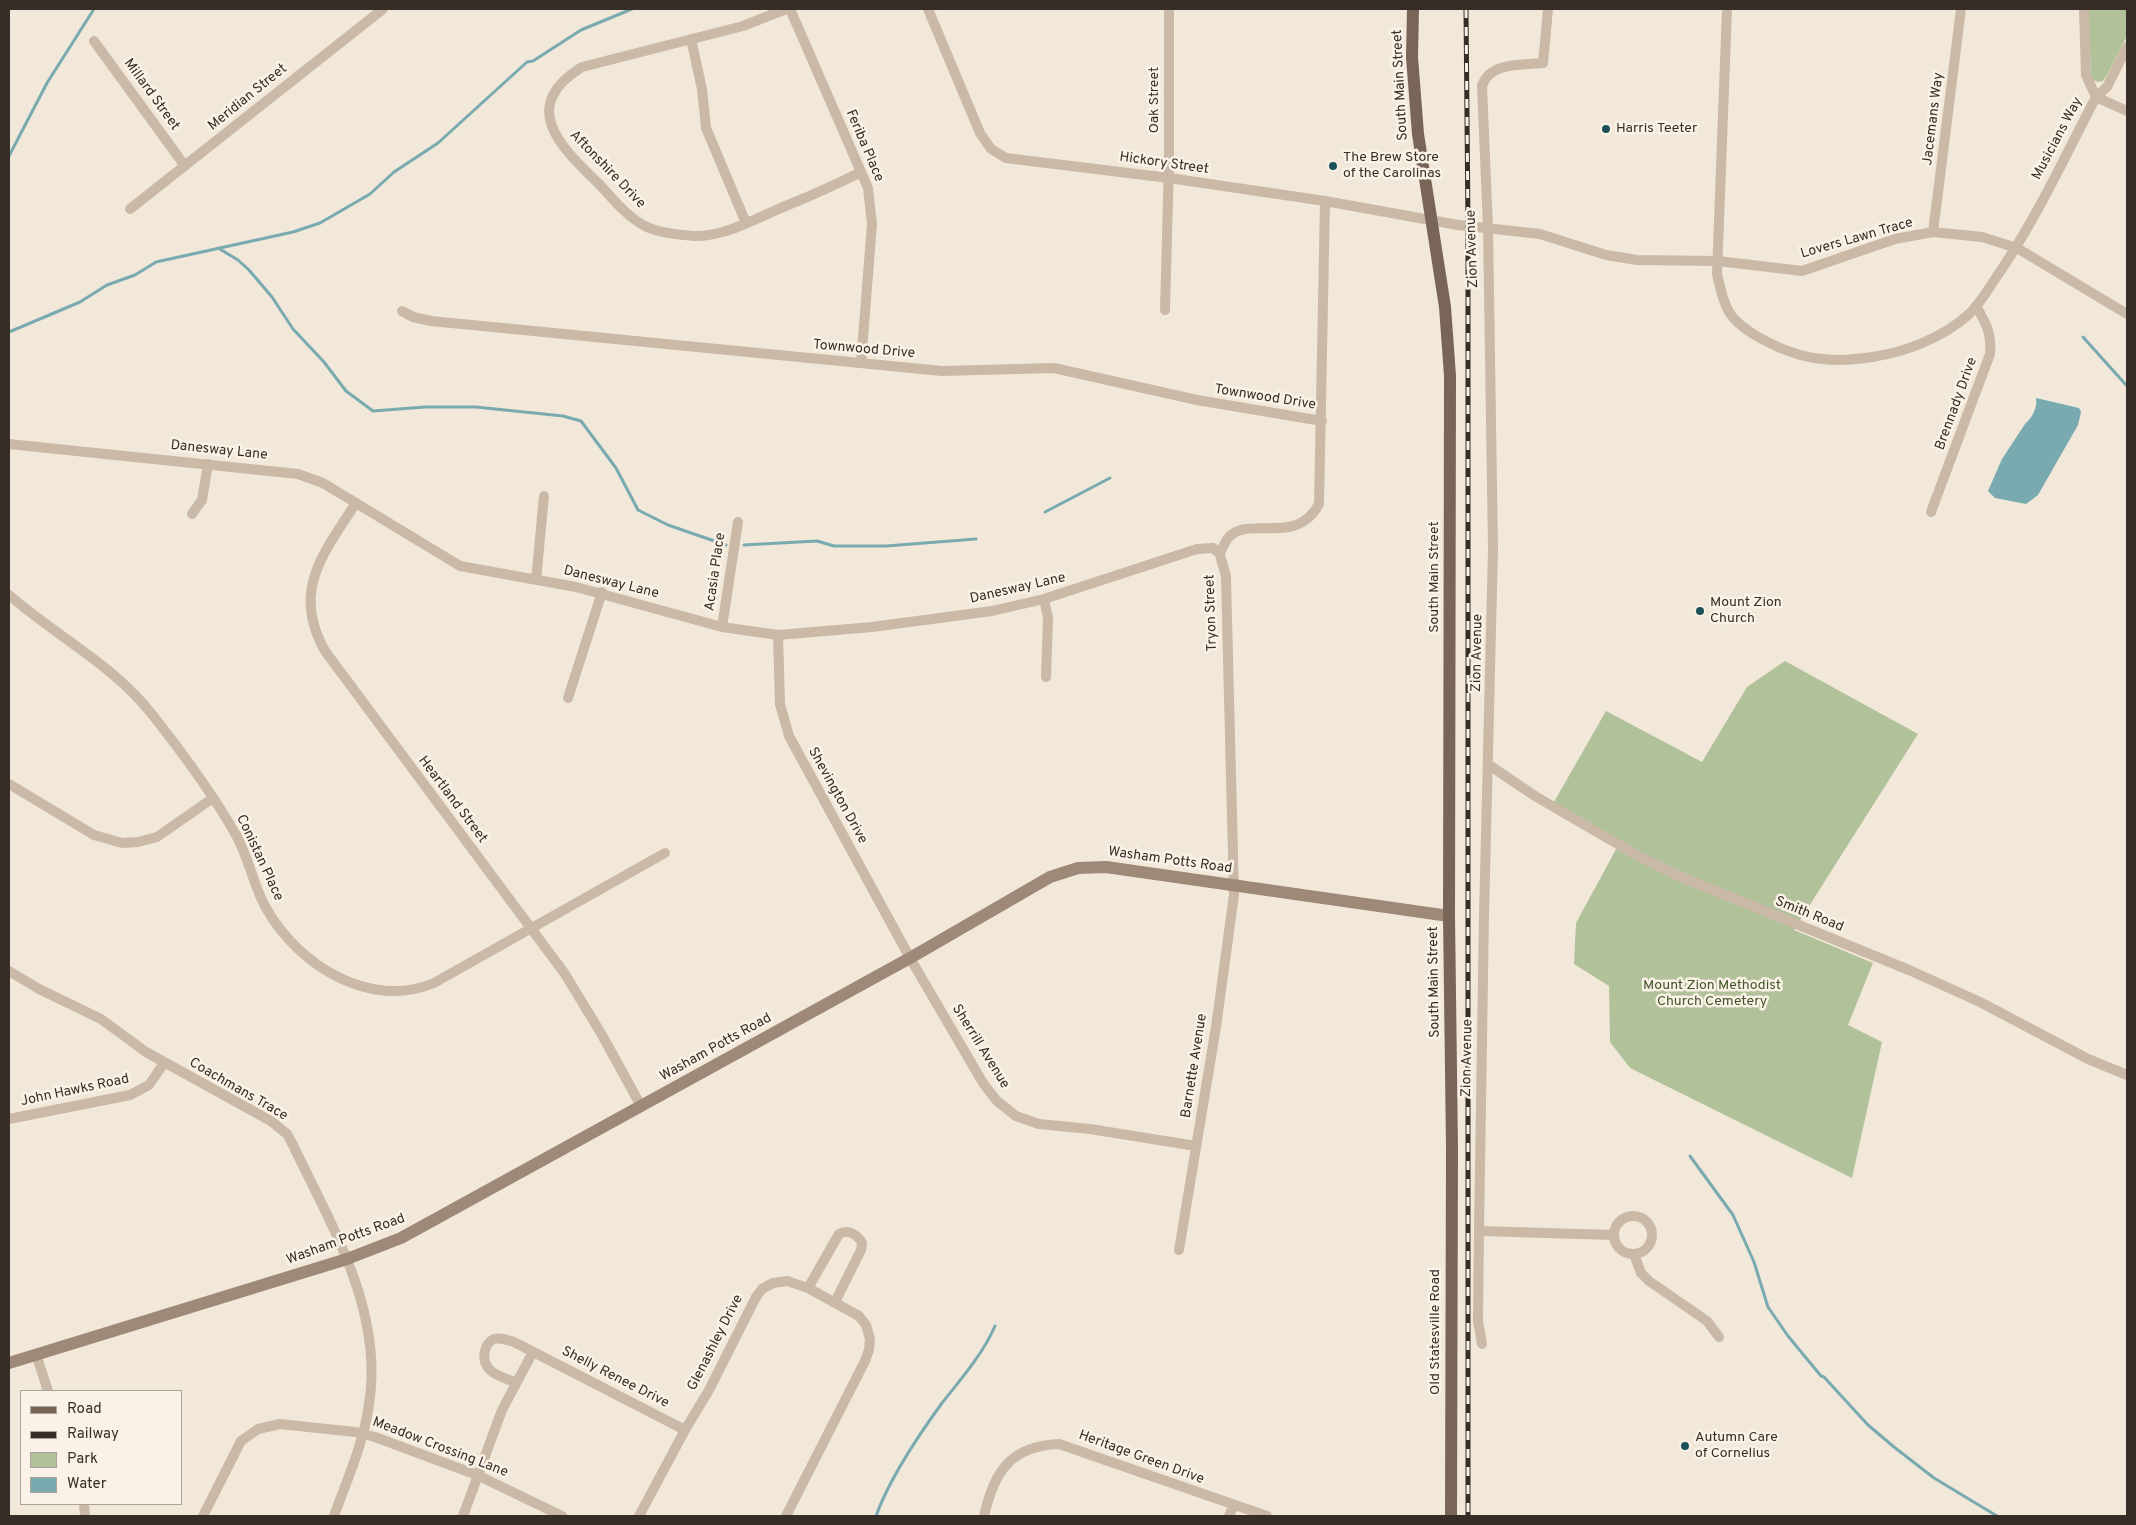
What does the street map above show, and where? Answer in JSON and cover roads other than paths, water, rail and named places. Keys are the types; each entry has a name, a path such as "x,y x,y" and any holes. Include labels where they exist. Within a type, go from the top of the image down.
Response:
{"main road":[{"name":"South Main Street","path":"1413,9 1415,106 1430,218 1445,307 1450,376 1448,916 1452,1148"},
{"name":"Old Statesville Road","path":"1451,1516 1452,1148"}],"street":[{"name":"Meridian Street","path":"130,209 383,9"},
{"name":"Aftonshire Drive","path":"786,9 752,23 599,62 573,72 561,84 552,100 550,118 552,127 564,150 629,214 647,227 658,231 694,236 721,233 861,172"},
{"name":"Feriba Place","path":"790,9 861,172 869,195 872,224 861,363"},
{"name":"Hickory Street","path":"928,9 980,133 998,154 1006,158 1169,178 1488,228"},
{"name":"Oak Street","path":"1164,310 1169,178 1169,9"},
{"name":"Zion Avenue","path":"1482,1344 1478,1321 1479,1231 1484,896 1489,765 1493,550 1488,228 1482,86 1484,80 1495,70 1543,63 1548,9"},
{"name":"Musicians Way","path":"1727,9 1717,274 1729,312 1770,344 1799,355 1842,362 1915,347 1952,327 1976,306 2017,248 2096,96 2107,87 2127,47"},
{"name":"Jacemans Way","path":"1933,232 1961,9"},
{"path":"2084,9 2086,75 2096,96 2127,111"},
{"path":"691,39 702,89 706,128 746,223"},
{"name":"Millard Street","path":"94,41 185,166"},
{"name":"Tryon Street","path":"1234,886 1226,577 1220,554 1226,540 1236,531 1290,527 1307,520 1314,513 1320,497 1325,201"},
{"name":"Lovers Lawn Trace","path":"1488,228 1550,236 1623,258 1718,261 1802,271 1895,240 1933,232 1982,237 2017,248 2127,314"},
{"name":"Brennady Drive","path":"1931,512 1990,354 1991,339 1987,325 1976,306"},
{"name":"Townwood Drive","path":"402,311 413,317 431,321 948,371 1054,368 1197,400 1322,421"},
{"name":"Danesway Lane","path":"9,444 298,474 323,482 460,566 602,592 722,627 778,634 837,631 962,616 1044,599 1197,549 1213,548 1220,554"},
{"path":"192,514 202,500 208,464"},
{"path":"536,580 544,496"},
{"name":"Heartland Street","path":"356,502 328,545 316,567 311,582 310,614 316,636 330,659 530,929 588,1011 641,1106"},
{"name":"Acasia Place","path":"722,627 738,522"},
{"path":"568,698 602,592"},
{"name":"Conistan Place","path":"9,595 104,666 135,694 213,798 237,837 260,896 278,925 306,954 330,972 353,984 370,990 388,992 423,987 665,852"},
{"path":"1044,599 1048,618 1046,676"},
{"name":"Shevington Drive","path":"778,634 780,704 789,736 910,958"},
{"name":"Smith Road","path":"1489,765 1535,796 1638,856 1679,876 1909,970 1980,1002 2088,1060 2127,1076"},
{"path":"9,784 94,834 122,843 138,842 157,837 213,798"},
{"name":"Washam Potts Road","path":"9,1363 347,1258 416,1230 910,958 1036,885 1064,872 1078,868 1106,867 1448,916"},
{"name":"Barnette Avenue","path":"1179,1250 1230,926 1234,886"},
{"name":"Sherrill Avenue","path":"910,958 983,1083 997,1101 1016,1116 1039,1124 1090,1129 1196,1146"},
{"name":"Coachmans Trace","path":"10,975 101,1019 164,1063 271,1122 287,1134 347,1258 363,1312 370,1348 370,1397 362,1434 334,1516"},
{"name":"John Hawks Road","path":"9,1119 130,1095 149,1084 164,1063"},
{"path":"1628,1216 1641,1217 1646,1220 1652,1231 1651,1243 1643,1252 1634,1254 1620,1248 1614,1234 1617,1224 1628,1216"},
{"path":"808,1288 839,1234 844,1231 853,1233 862,1243 861,1250 836,1302"},
{"path":"1479,1231 1614,1234"},
{"path":"1634,1254 1641,1273 1649,1281 1707,1322 1719,1337"},
{"name":"Glenashley Drive","path":"639,1516 685,1430 709,1390 756,1297 773,1283 787,1281 808,1288 858,1316 866,1325 870,1339 870,1350 786,1516"},
{"path":"463,1516 502,1410 515,1382 533,1352 514,1342 500,1338 488,1344 484,1356 485,1363 490,1370 515,1382"},
{"name":"Shelly Renee Drive","path":"533,1352 685,1430"},
{"path":"36,1354 48,1390"},
{"name":"Meadow Crossing Lane","path":"203,1516 235,1450 249,1434 270,1425 280,1424 362,1434 477,1475 562,1516"},
{"name":"Heritage Green Drive","path":"984,1516 991,1488 1006,1464 1017,1454 1043,1445 1059,1444 1164,1482 1267,1516"},
{"path":"1229,1516 1234,1505"}],"water":[{"path":"2036,398 2079,408 2081,412 2078,425 2038,495 2026,504 1995,498 1988,491 2002,459 2034,412"}],"waterway":[{"path":"9,156 47,83 94,9"},
{"path":"9,332 80,302 107,285 135,275 156,262 293,232 320,223 370,194 394,172 438,143 527,62 533,61 581,30 632,9"},
{"path":"218,248 238,260 249,270 272,297 293,329 324,362 346,391 373,411 425,407 476,407 563,416 581,421 616,468 638,510 668,525 726,545"},
{"path":"2083,337 2127,386"},
{"path":"1045,512 1110,478"},
{"path":"744,545 817,541 834,546 886,546 976,539"},
{"path":"1690,1156 1733,1215 1754,1262 1768,1307 1788,1336 1821,1376 1868,1425 1894,1447 1934,1478 1997,1516"},
{"path":"876,1516 905,1457 942,1403 978,1356 995,1326"}],"railway":[{"path":"1466,9 1468,225 1468,1516"}],"place":[{"name":"Harris Teeter","path":"1606,129"},
{"name":"The Brew Store of the Carolinas","path":"1333,166"},
{"name":"Mount Zion Church","path":"1700,611"},
{"name":"Autumn Care of Cornelius","path":"1685,1446"}],"park label":[{"name":"Mount Zion Methodist Church Cemetery","path":"1712,994"}]}
